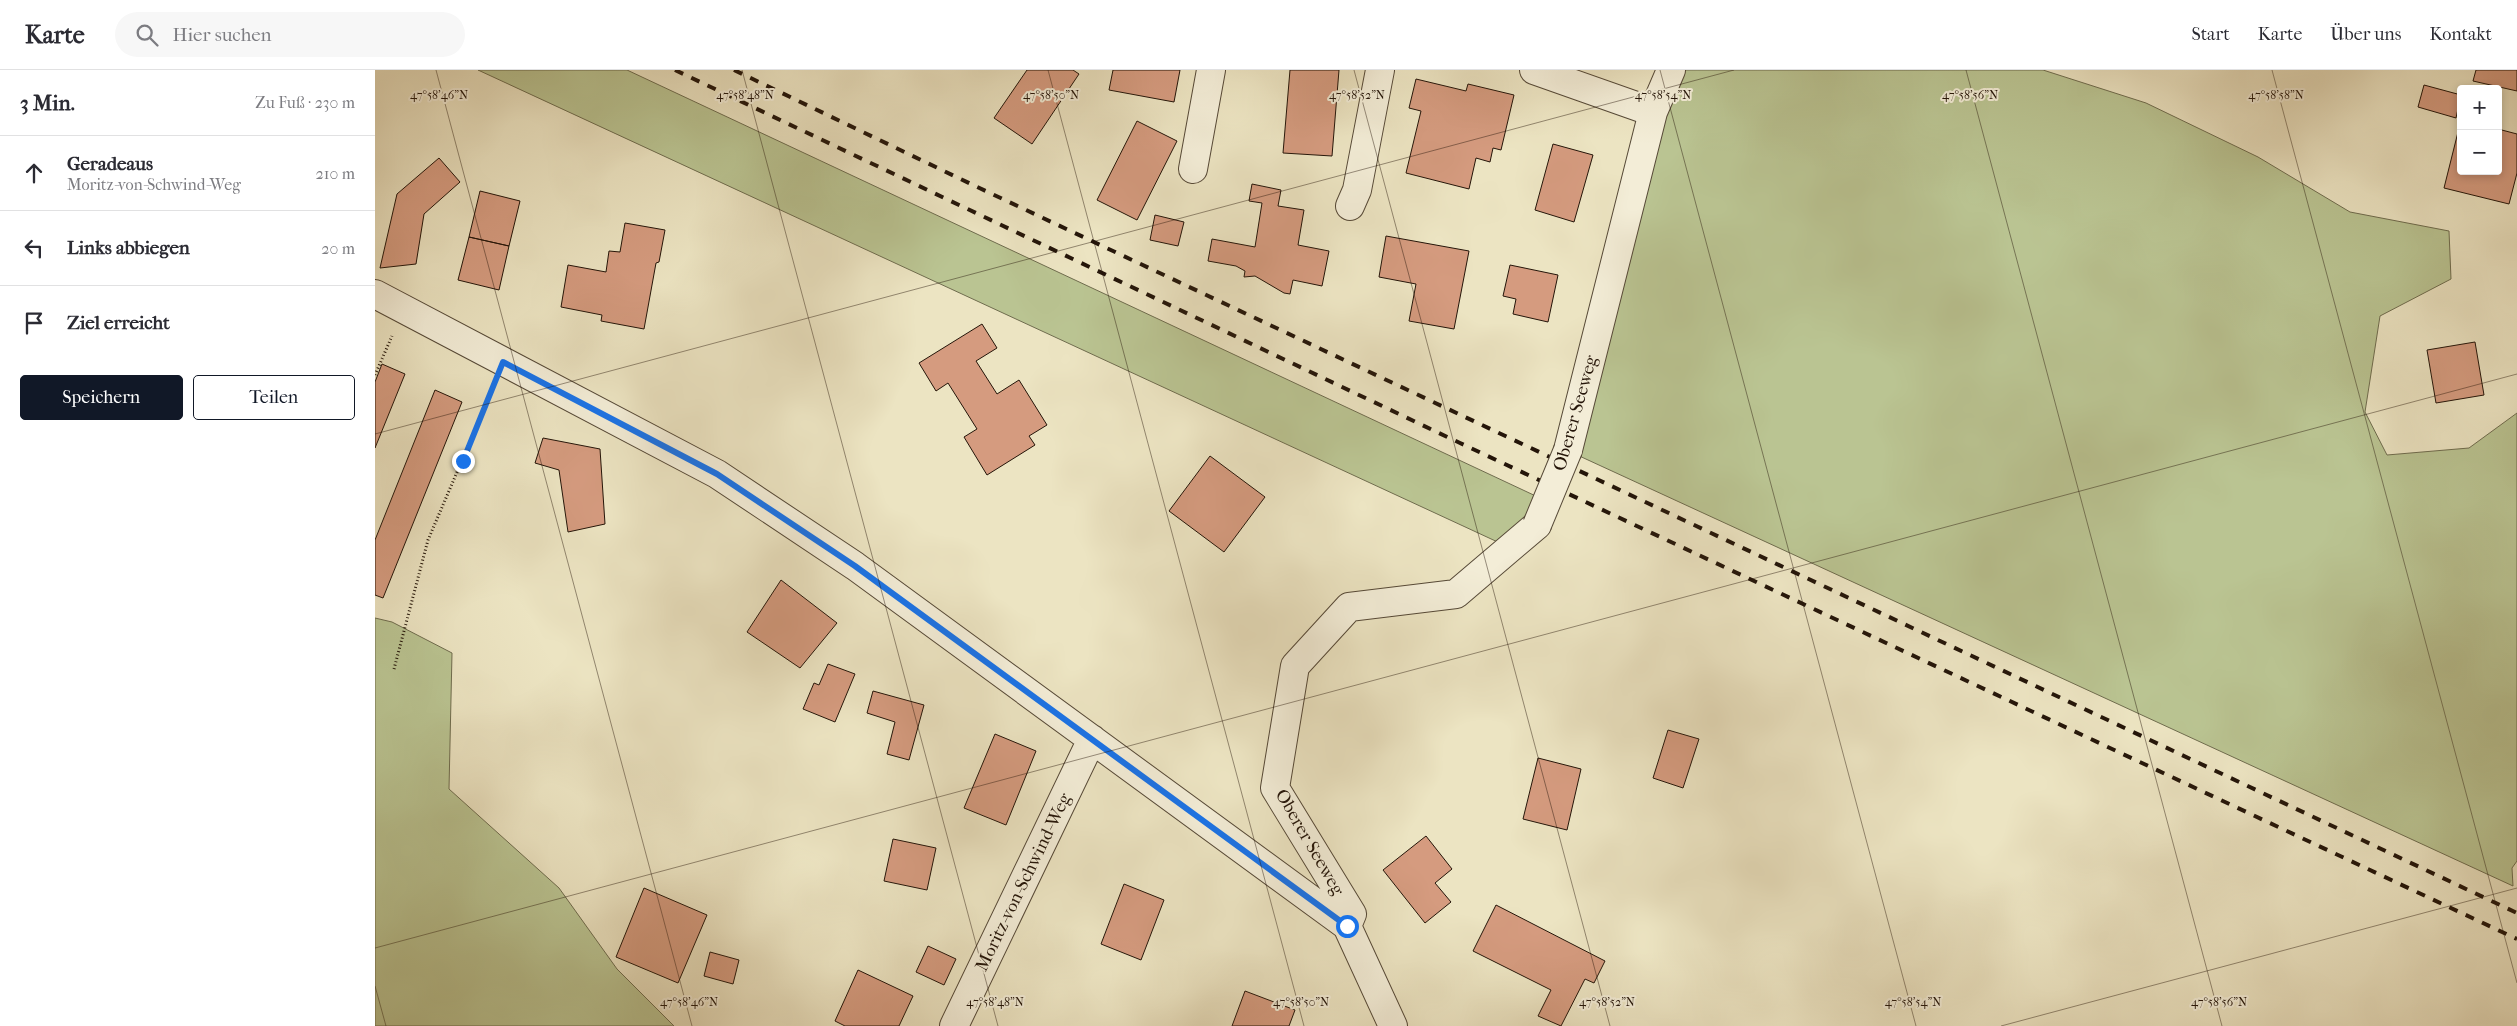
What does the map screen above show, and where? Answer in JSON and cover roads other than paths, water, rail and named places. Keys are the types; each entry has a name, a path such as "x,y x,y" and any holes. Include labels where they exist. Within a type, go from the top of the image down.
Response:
{"street":[{"path":"1193,169 1211,70"},
{"path":"1350,206 1357,190 1380,70"},
{"path":"1534,70 1653,112"},
{"name":"Oberer Seeweg","path":"1393,1026 1347,926 1352,914 1275,788 1295,666 1349,607 1456,594 1537,525 1568,450 1653,112 1671,70"},
{"path":"375,294 717,474 855,566 1347,926"},
{"name":"Moritz-von-Schwind-Weg","path":"954,1026 1092,739"}],"railway":[{"path":"675,70 1460,443 2517,939"},
{"path":"734,70 973,185 2517,913"}]}
